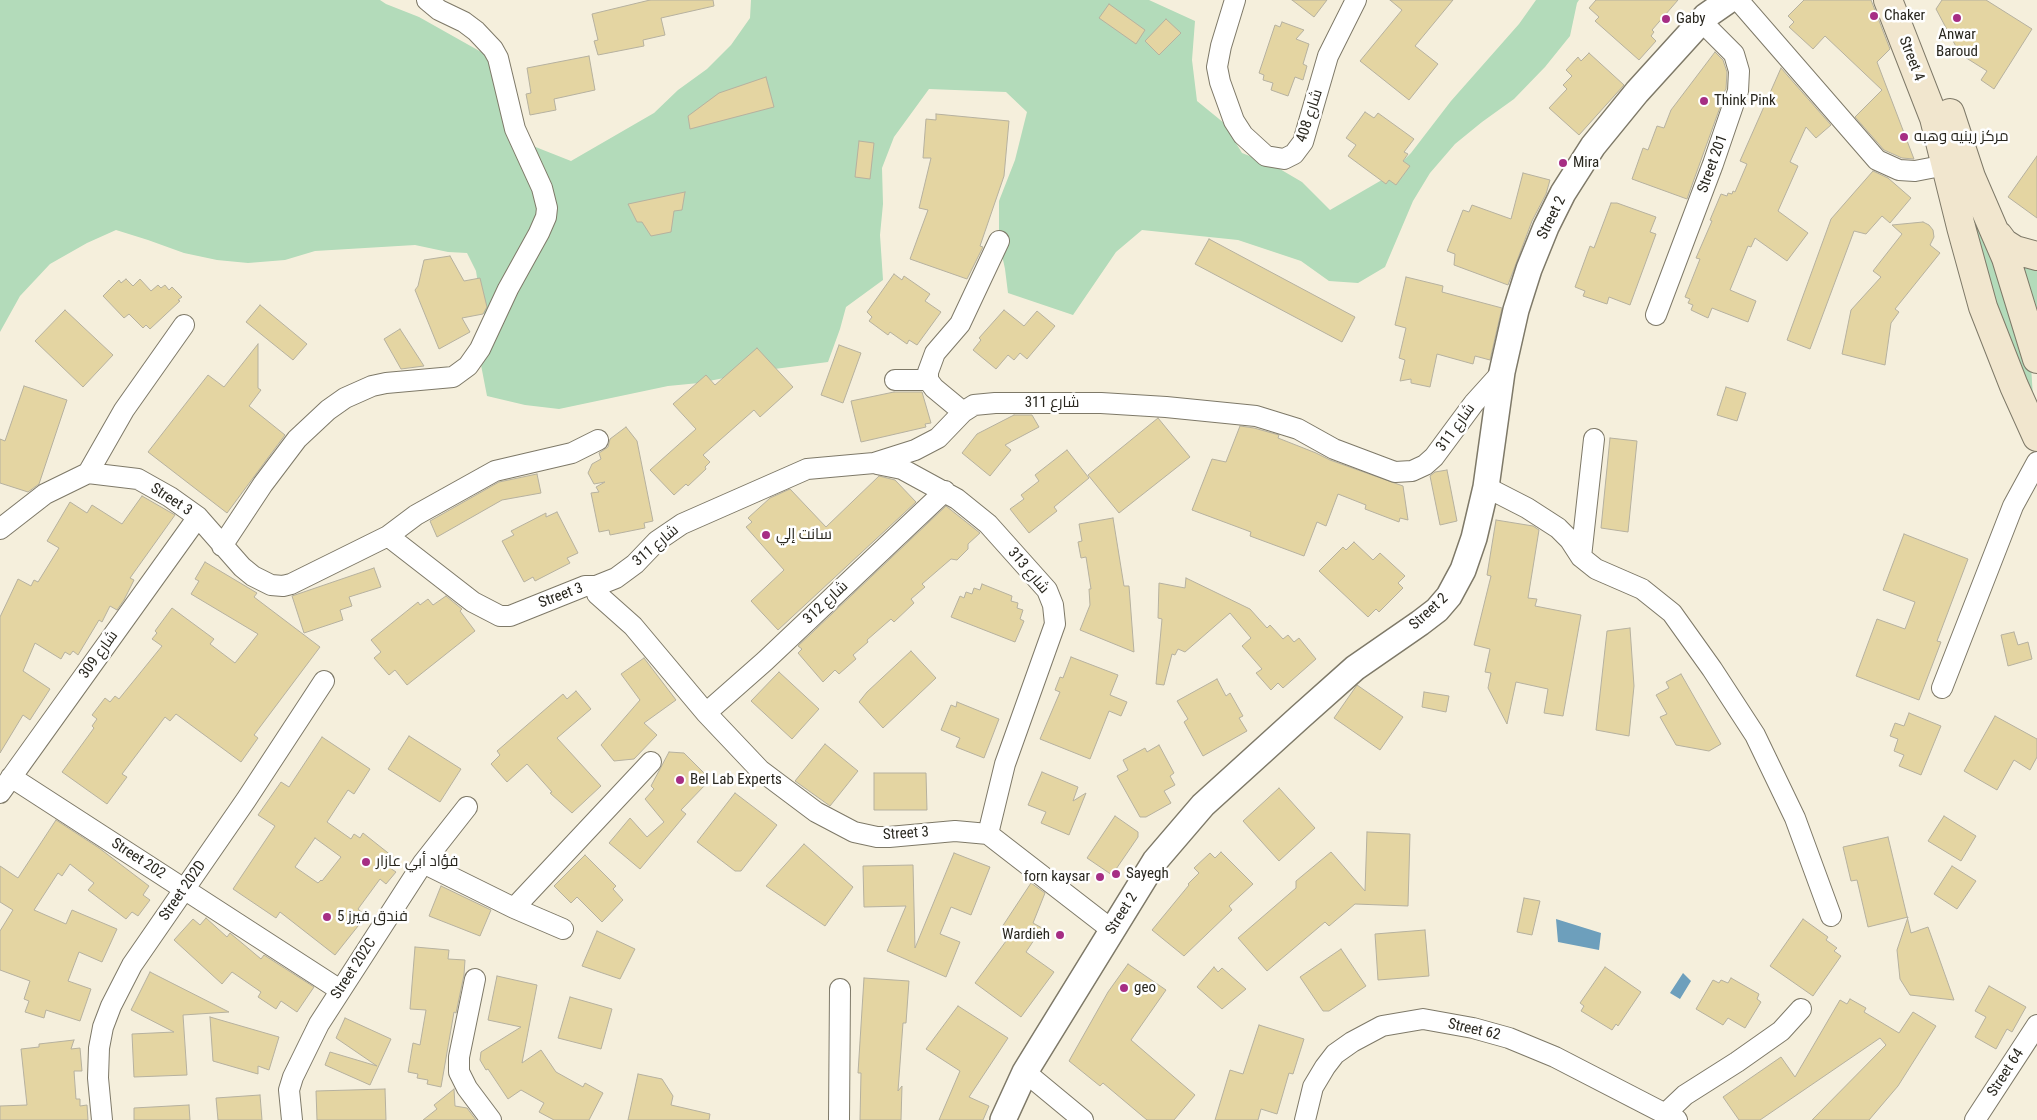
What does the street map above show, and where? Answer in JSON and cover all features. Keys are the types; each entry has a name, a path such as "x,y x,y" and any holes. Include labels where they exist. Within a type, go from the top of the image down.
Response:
{"main road":[{"name":"Street 4","path":"1888,0 1942,115"},
{"name":"Street 4","path":"1905,0 1942,115"},
{"path":"1942,115 1946,165 1975,282 2014,386 2037,437"},
{"path":"1942,115 1998,236 2037,359"},
{"path":"1998,236 2009,247 2037,256"}],"street":[{"path":"222,546 297,439 328,410 345,398 372,386 453,377 468,366 480,349 508,289 546,217 547,208 542,188 515,129 498,58 493,49 476,31 464,22 439,10 427,0"},
{"name":"شارع 408","path":"1235,0 1221,46 1217,67 1220,82 1234,121 1243,134 1266,156 1284,159 1294,154 1303,142 1328,56 1356,0"},
{"name":"Street 2","path":"1003,1120 1025,1072 1155,861 1203,805 1355,668 1437,610 1449,596 1462,570 1474,538 1486,487 1502,372 1516,310 1529,269 1546,227 1563,194 1593,146 1705,12 1728,0"},
{"path":"1738,0 1877,160 1899,170 1915,171 1946,165"},
{"name":"Street 201","path":"1656,315 1713,164 1738,91 1739,71 1734,54 1705,12"},
{"path":"963,412 934,388 928,380 928,372 935,353 960,324 998,241"},
{"path":"0,529 46,494 88,472 124,410 184,325"},
{"name":"شارع 311","path":"596,586 616,578 635,564 657,541 682,524 706,512 734,502 807,469 874,463 915,450 938,438 963,412 974,405 983,403 1101,403 1256,416 1298,429 1334,449 1385,469 1395,472 1412,471 1425,465 1434,457 1474,404 1502,372"},
{"path":"895,380 928,380"},
{"path":"1581,556 1594,439"},
{"path":"388,536 416,515 495,471 572,453 598,440"},
{"path":"1942,688 2014,506 2037,462"},
{"name":"شارع 313","path":"874,463 902,469 945,491 988,524 1047,590 1053,605 1056,624 1005,764 988,834"},
{"name":"Street 3","path":"88,472 138,479 170,497 198,517 222,546 253,576 271,585 283,586 388,536 473,602 500,616 510,616 585,586 596,586 597,594 633,626 706,713 766,775 816,812 854,832 866,835 889,837 955,831 988,834"},
{"path":"1486,487 1527,508 1558,528 1570,540 1581,556 1596,569 1642,589 1672,612 1712,669 1754,735 1795,818 1831,916"},
{"name":"شارع 312","path":"706,713 765,661 945,491"},
{"name":"شارع 309","path":"6,785 198,517"},
{"name":"Street 202D","path":"102,1120 98,1078 99,1048 103,1027 111,1006 132,965 246,800 324,681"},
{"path":"514,908 651,762"},
{"name":"Street 202","path":"6,785 184,890 340,990"},
{"name":"Street 202C","path":"292,1120 289,1090 293,1077 319,1024 423,863 467,807"},
{"path":"988,834 1112,930"},
{"path":"423,863 514,908 563,929"},
{"path":"475,979 460,1057 459,1072 467,1088 491,1120"},
{"path":"840,989 840,1120"},
{"path":"1672,1116 1685,1095 1781,1031 1800,1009"},
{"name":"Street 62","path":"1305,1120 1313,1086 1335,1054 1352,1042 1382,1026 1405,1020 1423,1019 1465,1026 1509,1038 1554,1057 1672,1116"},
{"name":"Street 64","path":"1975,1120 2037,1025"},
{"path":"1025,1072 1083,1120"}],"green space":[{"path":"0,0 380,0 419,17 483,53 510,75 512,115 533,146 571,161 654,113 678,90 707,69 731,45 750,18 751,0 1149,0 1195,21 1192,60 1197,101 1224,123 1242,153 1273,165 1302,182 1330,210 1387,177 1411,153 1451,101 1519,24 1536,0 1579,0 1570,36 1545,67 1514,99 1455,144 1430,173 1413,201 1385,267 1358,283 1329,281 1301,261 1238,240 1142,230 1116,252 1073,315 1008,293 999,241 999,201 1015,160 1027,112 1006,92 929,89 894,137 882,168 883,204 880,235 883,280 846,307 828,362 759,371 699,383 668,386 559,409 525,405 487,396 481,365 490,333 481,303 476,271 467,253 448,252 415,245 315,251 285,260 248,263 217,260 184,253 116,230 87,243 50,264 20,296 0,332"},
{"path":"1961,182 1980,223 2031,365 2035,430 2008,372"},
{"path":"2016,260 2037,265 2037,315"}],"water":[{"path":"1556,919 1601,933 1599,950 1558,942"},
{"path":"1683,973 1691,981 1680,999 1670,993"}],"building":[{"path":"650,0 713,0 714,6 661,18 665,35 643,40 644,46 598,55 594,41 598,40 592,14"},
{"path":"1292,0 1327,0 1314,17"},
{"path":"1390,0 1453,0 1415,46 1438,64 1409,100 1360,61 1402,10"},
{"path":"1596,0 1678,0 1652,30 1654,32 1651,36 1656,41 1639,60 1595,21 1599,17 1589,8"},
{"path":"1804,0 1871,0 1890,49 1877,62 1914,159 1902,158 1884,150 1855,117 1882,90 1825,36 1813,49 1789,27 1794,22 1788,16"},
{"path":"1942,0 1986,0 2032,29 1994,89 1981,80 1987,71 1960,54 1936,9"},
{"path":"1109,4 1145,30 1136,44 1099,18"},
{"path":"1166,19 1181,33 1159,55 1145,41"},
{"path":"1282,22 1304,30 1296,39 1309,44 1303,64 1307,66 1303,80 1295,77 1288,96 1271,90 1273,83 1263,80 1264,75 1259,73 1275,25 1280,27"},
{"path":"1715,52 1723,60 1727,72 1726,89 1720,98 1723,99 1687,199 1632,179 1643,148 1648,150 1657,126 1664,128 1671,110"},
{"path":"1589,53 1624,85 1579,135 1549,108 1567,89 1563,85 1572,76 1566,70 1578,57 1581,61"},
{"path":"589,56 595,90 554,99 556,110 530,115 526,94 531,93 527,68"},
{"path":"1781,68 1831,125 1816,138 1806,127 1790,162 1798,166 1778,211 1808,233 1787,261 1755,238 1751,247 1748,246 1730,290 1756,301 1748,322 1712,308 1708,318 1691,310 1693,305 1688,303 1690,299 1685,297 1700,259 1696,258 1721,194 1727,196 1728,193 1732,194 1733,191 1735,192 1747,164 1740,161"},
{"path":"766,77 774,107 690,129 688,116 719,93"},
{"path":"1365,112 1374,118 1378,113 1414,139 1404,152 1408,154 1403,161 1410,166 1396,185 1389,180 1386,184 1348,156 1356,145 1346,138"},
{"path":"936,114 1009,121 1004,176 980,246 983,247 967,279 910,259 928,210 919,208 931,158 923,158 926,119 936,120"},
{"path":"859,141 874,143 870,179 855,177"},
{"path":"2037,156 2037,218 2008,197"},
{"path":"1873,171 1888,178 1911,198 1890,223 1882,216 1866,234 1854,231 1810,349 1787,340 1831,219"},
{"path":"1523,173 1550,180 1508,285 1454,265 1455,254 1447,251 1463,210 1469,212 1472,205 1511,219"},
{"path":"685,192 682,210 674,211 671,232 651,236 642,222 637,222 628,204"},
{"path":"1611,203 1617,203 1656,217 1650,232 1656,234 1630,305 1609,297 1607,304 1583,296 1585,291 1575,287 1590,246 1594,248"},
{"path":"1923,222 1933,230 1934,237 1930,245 1940,253 1895,309 1899,312 1891,323 1885,365 1842,354 1851,310 1881,277 1873,271 1902,234 1892,225"},
{"path":"1209,239 1355,317 1342,342 1195,264"},
{"path":"450,256 464,281 480,278 487,307 483,314 462,318 470,332 439,349 415,290 418,286 424,260"},
{"path":"894,274 902,280 904,276 930,294 925,301 941,312 917,345 909,340 907,344 890,332 888,335 869,321 872,317 867,312"},
{"path":"1406,277 1443,286 1442,292 1502,308 1490,360 1475,356 1473,364 1437,354 1430,387 1411,383 1411,379 1400,381 1405,360 1399,358 1406,328 1395,325"},
{"path":"126,279 133,286 140,279 151,291 158,285 161,288 165,285 169,290 172,287 182,297 150,329 146,325 143,328 129,314 124,318 103,296 119,280 121,283"},
{"path":"260,305 307,344 293,360 246,322"},
{"path":"65,310 113,355 83,387 35,341"},
{"path":"1004,310 1024,326 1037,311 1055,326 1027,359 1020,353 1014,360 1008,355 996,369 973,350 981,340 979,338"},
{"path":"400,329 424,366 401,369 384,339"},
{"path":"258,344 258,388 261,390 249,406 285,435 227,513 148,452 208,375 224,387"},
{"path":"839,345 861,353 843,403 821,395"},
{"path":"757,348 793,387 760,417 754,410 703,455 710,462 705,467 706,469 688,486 686,484 674,495 650,470 696,429 673,404 706,375 715,385"},
{"path":"24,386 67,400 39,484 28,492 0,483 0,439 5,441"},
{"path":"1726,387 1746,393 1737,421 1717,415"},
{"path":"894,392 922,392 931,423 925,424 926,427 861,442 851,401"},
{"path":"1014,415 1032,415 1039,427 1005,445 1011,450 990,476 962,453 977,434"},
{"path":"1158,418 1190,457 1119,513 1088,475"},
{"path":"1240,426 1279,435 1278,438 1330,460 1403,486 1408,520 1400,518 1399,522 1365,509 1366,505 1338,494 1326,526 1317,522 1304,556 1250,536 1251,532 1192,510 1212,459 1226,462"},
{"path":"626,427 637,441 653,521 644,523 645,528 610,535 609,530 599,532 591,493 599,492 596,487 605,482 594,484 588,473 592,464 601,459 599,453 608,447 610,439"},
{"path":"1610,438 1637,441 1628,532 1601,528"},
{"path":"1067,450 1089,478 1054,507 1057,511 1029,533 1010,509 1024,499 1021,495 1039,481 1035,475"},
{"path":"1447,470 1457,521 1440,525 1430,476 1435,472"},
{"path":"537,474 541,493 502,500 437,537 430,521 499,482"},
{"path":"879,476 895,480 916,502 778,630 751,601 784,570 746,527 752,522 748,518 770,498 790,489 826,527"},
{"path":"142,496 175,515 130,578 134,580 124,600 117,610 110,606 102,622 99,620 78,655 73,651 70,655 65,652 61,659 35,643 23,671 50,689 30,720 23,715 0,753 0,617 18,579 31,586 34,580 38,582 59,548 47,541 70,502 87,513 92,505 122,524"},
{"path":"946,506 980,533 968,544 968,549 957,560 951,559 922,584 925,587 911,599 914,603 894,622 891,619 867,640 868,642 853,655 856,659 839,674 835,670 823,682 798,653 802,649 798,646"},
{"path":"557,512 578,553 567,558 570,563 535,581 533,577 524,582 502,541 514,535 511,531 546,513 546,517"},
{"path":"1113,518 1124,586 1129,586 1134,652 1080,630 1090,605 1089,589 1091,589 1086,557 1081,558 1078,542 1082,541 1079,524"},
{"path":"1496,520 1533,526 1539,530 1528,598 1537,599 1535,606 1581,615 1563,716 1544,713 1548,689 1516,682 1507,724 1488,688 1491,673 1485,672 1490,649 1474,645 1491,576 1487,575"},
{"path":"1904,534 1968,559 1937,641 1941,642 1919,700 1856,676 1877,619 1905,629 1915,602 1883,590"},
{"path":"1354,542 1373,560 1380,553 1405,576 1398,583 1403,588 1379,612 1376,609 1368,617 1319,571 1343,547 1346,550"},
{"path":"205,562 257,593 254,597 320,647 254,735 258,738 241,762 176,714 170,721 165,717 122,774 127,777 107,804 62,772 94,728 92,726 97,719 92,715 105,698 110,702 115,696 119,699 162,646 152,639 157,633 155,631 172,608 214,639 210,644 235,663 258,634 191,594 199,581 195,579"},
{"path":"374,568 381,587 349,597 352,606 340,610 343,620 304,633 292,596"},
{"path":"1186,578 1250,609 1267,628 1270,625 1283,639 1288,635 1294,642 1299,638 1316,659 1283,688 1278,683 1271,690 1256,673 1262,669 1242,646 1251,638 1230,613 1185,652 1178,649 1175,655 1172,654 1164,685 1156,684 1162,619 1158,618 1159,583 1185,588"},
{"path":"982,584 1012,596 1011,601 1018,603 1017,608 1023,610 1020,619 1024,621 1015,642 951,617 960,596 964,598 966,592 972,594 974,588 980,590"},
{"path":"446,596 462,609 460,611 475,631 407,685 395,670 389,675 374,658 381,652 371,640 418,602 420,605 428,599 433,605"},
{"path":"1630,628 1634,686 1629,736 1596,730 1607,631"},
{"path":"2014,632 2018,645 2028,642 2032,659 2008,666 2001,635"},
{"path":"911,651 936,678 883,728 859,702 867,692"},
{"path":"1071,657 1118,675 1110,695 1127,702 1121,716 1109,711 1090,759 1040,739 1060,692 1055,690 1060,677 1063,678"},
{"path":"644,658 676,700 644,723 657,735 634,759 614,761 601,745 640,700 621,674"},
{"path":"779,672 819,709 792,739 751,701"},
{"path":"1681,674 1721,744 1709,751 1676,745 1660,717 1667,714 1656,695 1669,688 1666,682"},
{"path":"1217,679 1226,696 1230,693 1243,716 1239,718 1247,731 1203,756 1184,722 1188,719 1177,701"},
{"path":"1357,685 1403,717 1380,750 1334,718"},
{"path":"576,691 591,709 557,738 601,786 572,813 550,793 552,792 527,764 507,782 491,764 500,755 497,751 563,694 567,699"},
{"path":"1424,692 1449,696 1446,712 1422,707"},
{"path":"957,702 999,719 984,758 956,747 960,738 941,730 951,705 956,707"},
{"path":"1909,713 1941,726 1921,775 1899,766 1904,755 1894,751 1898,739 1890,736 1895,723 1904,726"},
{"path":"1995,716 2037,739 2037,757 2030,770 2014,760 1997,790 1964,771"},
{"path":"409,736 461,769 440,802 388,769"},
{"path":"322,737 370,769 354,794 348,790 327,822 351,839 354,834 360,838 363,833 397,860 390,868 396,872 386,884 380,879 358,909 366,916 335,955 280,912 276,918 233,889 275,826 258,815 281,782 289,787","holes":["315,838 341,857 322,881 318,883 295,867"]},
{"path":"825,744 858,771 830,806 795,781"},
{"path":"1159,745 1174,773 1170,776 1175,785 1164,791 1171,803 1146,817 1140,817 1117,776 1128,770 1123,760 1145,748 1147,752"},
{"path":"669,752 684,753 706,775 706,784 681,810 686,814 640,869 609,843 630,818 647,837 664,822 645,799 654,789 651,786"},
{"path":"1042,772 1078,787 1073,801 1086,793 1069,835 1041,823 1046,812 1028,805"},
{"path":"874,773 926,773 927,810 874,810"},
{"path":"1279,788 1315,828 1279,861 1243,821"},
{"path":"735,793 777,825 741,871 735,871 697,842"},
{"path":"1115,816 1138,832 1138,837 1112,875 1087,858"},
{"path":"1944,816 1976,836 1961,861 1928,841"},
{"path":"56,820 99,848 149,886 143,895 150,900 138,916 132,912 126,919 88,890 94,883 70,864 62,876 58,873 34,910 66,924 72,910 117,929 102,962 79,952 68,981 91,989 80,1021 46,1010 44,1018 25,1012 29,1001 24,999 30,981 0,970 0,931 13,910 0,902 0,866 18,878"},
{"path":"1367,832 1410,834 1408,906 1355,904 1329,926 1325,922 1267,971 1238,938 1296,888 1296,881 1331,852 1365,891"},
{"path":"1888,837 1907,917 1868,927 1857,880 1851,881 1843,847"},
{"path":"804,844 853,887 825,926 766,886"},
{"path":"1221,852 1253,884 1229,906 1232,910 1184,956 1152,930 1199,873 1194,868 1210,853 1215,858"},
{"path":"954,853 990,867 971,915 951,907 940,934 960,942 946,977 887,951 906,906 864,907 863,866 913,865 915,948"},
{"path":"585,855 616,886 613,889 623,900 602,922 577,897 571,903 554,886"},
{"path":"1952,866 1976,881 1957,909 1934,894"},
{"path":"1031,883 1045,893 1033,923 1042,928 1026,952 1054,972 1021,1017 975,983 1012,933 1002,927"},
{"path":"441,886 491,910 480,936 429,916"},
{"path":"1524,898 1540,901 1532,935 1517,932"},
{"path":"206,918 227,937 230,933 261,959 264,955 314,987 297,1012 281,1001 276,1009 258,997 261,992 232,972 222,984 174,940 193,919 200,925"},
{"path":"1908,918 1911,933 1928,927 1954,1000 1910,995 1900,979 1897,950"},
{"path":"1803,919 1828,937 1826,940 1837,948 1834,951 1841,956 1813,996 1770,966"},
{"path":"1425,930 1429,976 1378,980 1375,934"},
{"path":"597,931 635,949 620,979 582,966"},
{"path":"415,947 449,950 448,959 465,960 464,975 456,1013 454,1012 441,1087 427,1084 428,1080 417,1078 418,1074 408,1072 413,1043 420,1045 426,1010 410,1009"},
{"path":"1341,949 1366,986 1329,1011 1323,1011 1300,977"},
{"path":"1128,964 1166,990 1131,1040 1195,1095 1174,1120 1147,1120 1103,1083 1100,1086 1069,1061 1108,992"},
{"path":"1214,967 1218,972 1222,968 1246,989 1222,1009 1197,987"},
{"path":"1605,967 1641,992 1618,1026 1616,1024 1612,1030 1581,1011 1584,1006 1580,1003"},
{"path":"150,972 229,1012 183,1015 187,1075 134,1077 132,1034 174,1032 131,1010"},
{"path":"497,976 537,985 522,1063 541,1050 556,1072 583,1087 585,1083 603,1093 589,1120 554,1120 539,1112 544,1103 521,1090 508,1099 488,1069 486,1070 480,1060 481,1052 521,1027 488,1020"},
{"path":"864,978 909,981 906,1023 903,1023 898,1091 902,1086 901,1120 860,1120 861,1073 858,1073"},
{"path":"1731,978 1759,994 1757,999 1761,1002 1745,1028 1728,1018 1723,1025 1696,1009 1713,980 1719,983 1721,980 1728,983"},
{"path":"1989,986 2026,1007 2012,1032 2007,1029 1996,1049 1975,1037 1986,1017 1975,1011"},
{"path":"570,997 612,1009 601,1049 558,1038"},
{"path":"1850,999 1866,1008 1864,1012 1899,1033 1913,1012 1936,1026 1898,1086 1869,1120 1812,1120 1886,1045 1880,1038 1760,1120 1739,1120 1723,1097 1781,1057 1795,1077 1840,1000 1847,1004"},
{"path":"958,1006 1008,1038 969,1097 989,1106 983,1120 939,1120 960,1071 926,1049"},
{"path":"210,1017 279,1037 269,1070 258,1066 258,1074 213,1061"},
{"path":"345,1018 391,1039 370,1085 325,1065 330,1052 377,1066 336,1038"},
{"path":"1259,1025 1304,1039 1293,1074 1289,1073 1277,1114 1261,1109 1258,1120 1215,1120 1230,1070 1243,1074"},
{"path":"74,1040 71,1049 80,1048 82,1071 74,1071 76,1099 80,1099 80,1106 87,1105 88,1120 0,1120 0,1106 27,1105 21,1049 39,1047 39,1044"},
{"path":"638,1074 662,1079 673,1096 671,1105 710,1114 709,1120 628,1120"},
{"path":"385,1089 386,1120 317,1120 316,1091"},
{"path":"454,1089 455,1106 467,1108 476,1120 423,1120 437,1109 434,1105"},
{"path":"260,1095 262,1120 218,1120 216,1098"},
{"path":"189,1105 190,1120 134,1120 134,1108"}],"place":[{"name":"Chaker","path":"1874,16"},
{"name":"Anwar Baroud","path":"1957,18"},
{"name":"Gaby","path":"1666,19"},
{"name":"Think Pink","path":"1704,101"},
{"name":"مركز رينيه وهبه","path":"1904,137"},
{"name":"Mira","path":"1563,163"},
{"name":"سانت إلي","path":"766,535"},
{"name":"Bel Lab Experts","path":"680,780"},
{"name":"فؤاد أبي عازار","path":"366,862"},
{"name":"Sayegh","path":"1116,874"},
{"name":"forn kaysar","path":"1100,877"},
{"name":"فندق فيرز 5","path":"327,917"},
{"name":"Wardieh","path":"1060,935"},
{"name":"geo","path":"1124,988"}]}
